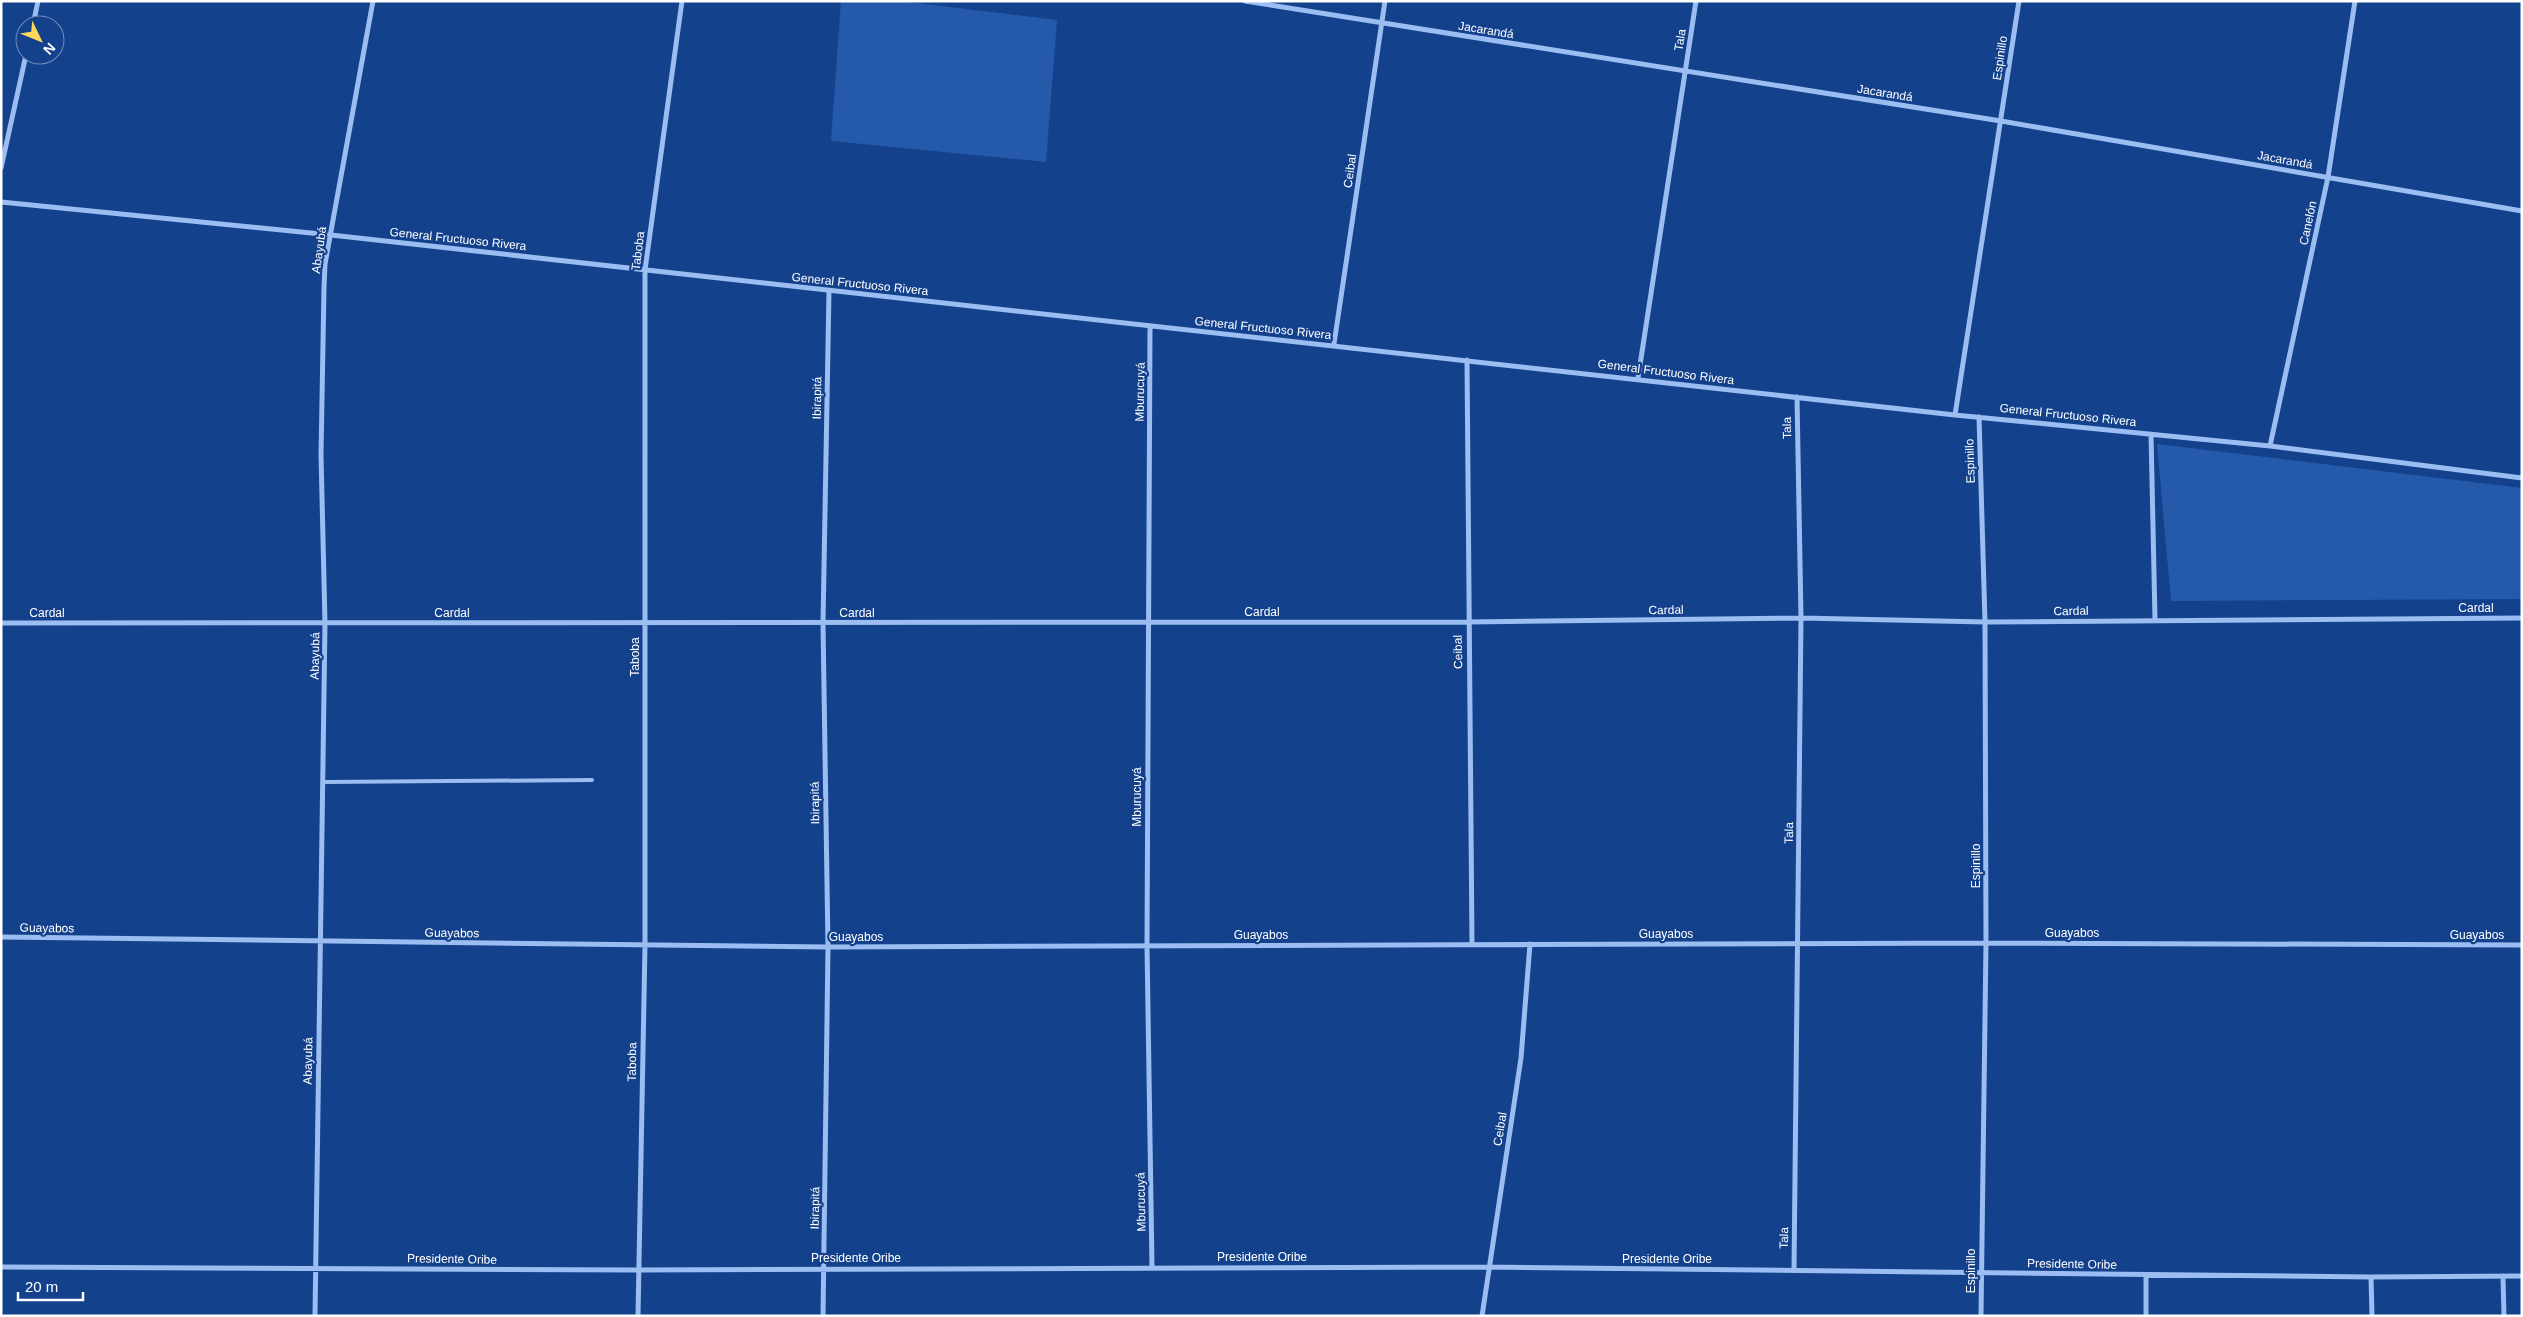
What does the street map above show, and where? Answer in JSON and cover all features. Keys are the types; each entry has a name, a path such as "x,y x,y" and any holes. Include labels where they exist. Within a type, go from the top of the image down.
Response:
{"street":[{"path":"35,15 38,1"},
{"name":"Abayubá","path":"315,1316 319,942 324,782 325,623 322,336 326,264 373,1"},
{"name":"Taboba","path":"638,1316 645,945 645,270 682,1"},
{"name":"Jacarandá","path":"1245,1 2001,121 2522,211"},
{"name":"Ceibal","path":"1334,344 1385,1"},
{"name":"Tala","path":"1638,378 1696,1"},
{"name":"Espinillo","path":"1955,415 2019,1"},
{"name":"Canelón","path":"2270,446 2328,177 2355,1"},
{"path":"1,168 24,65"},
{"name":"General Fructuoso Rivera","path":"1,202 331,235 1150,327 1334,344 1955,415 2270,446 2522,478"},
{"name":"Ibirapitá","path":"823,1316 828,947 822,623 829,291"},
{"name":"Mburucuyá","path":"1150,327 1147,622 1147,945 1152,1267"},
{"name":"Ceibal","path":"1467,360 1472,944"},
{"name":"Tala","path":"1794,1270 1800,618 1796,397"},
{"name":"Espinillo","path":"1979,416 1985,622 1986,942 1981,1316"},
{"path":"2151,434 2154,619"},
{"name":"Cardal","path":"1,623 1468,622 1800,618 1985,622 2154,619 2522,618"},
{"name":"Guayabos","path":"1,937 828,947 1986,942 2522,945"},
{"name":"Ceibal","path":"1482,1316 1521,1058 1530,944"},
{"name":"Presidente Oribe","path":"1,1267 638,1270 1488,1267 2371,1277 2522,1276"},
{"path":"2146,1274 2146,1316"},
{"path":"2504,1276 2504,1316"},
{"path":"2371,1277 2372,1316"}],"lane":[{"path":"324,782 592,780"}],"shaded area":[{"path":"841,1 900,1 1057,20 1046,162 831,141"},
{"path":"2157,444 2522,488 2522,599 2171,601"}]}
